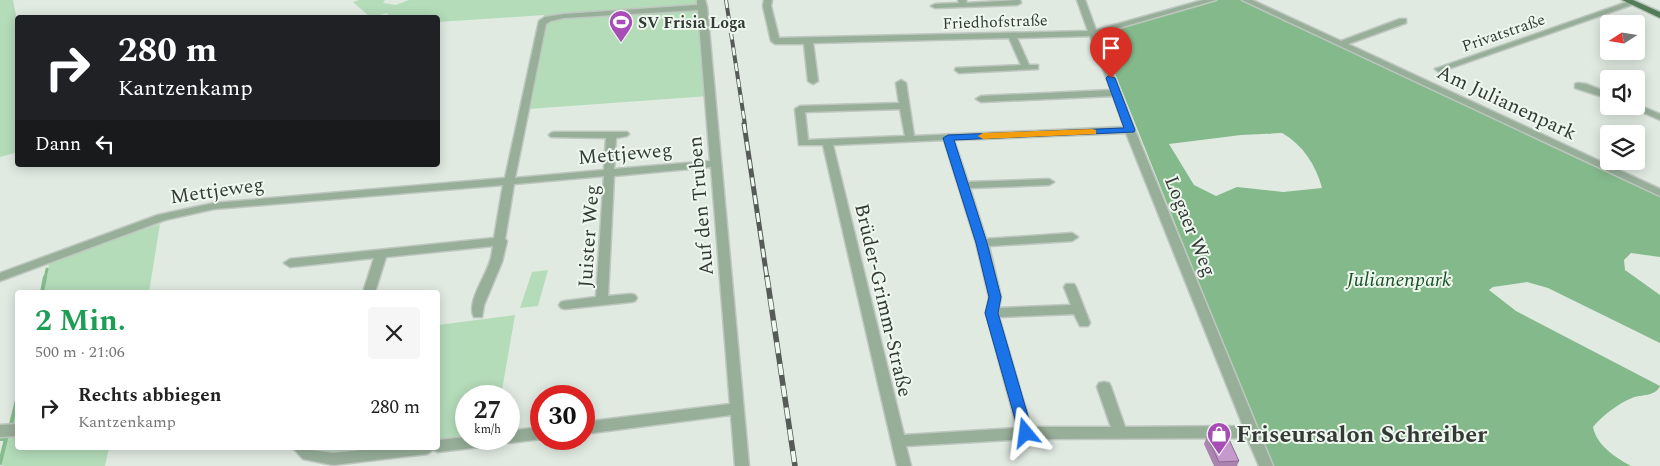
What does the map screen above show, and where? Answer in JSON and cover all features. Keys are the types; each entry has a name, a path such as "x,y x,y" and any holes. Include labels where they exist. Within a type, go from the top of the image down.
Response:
{"main road":[{"path":"1630,2 1660,15"}],"street":[{"name":"Friedhofstraße","path":"768,0 767,6 775,41 808,42 1094,33 1193,2 1212,0"},
{"path":"934,6 963,2 1017,3 1016,0"},
{"name":"Logaer Weg","path":"1081,0 1130,130 1266,466"},
{"name":"Am Julianenpark","path":"1246,0 1660,193"},
{"name":"Privatstraße","path":"1439,69 1630,2"},
{"path":"478,314 478,306 496,262 501,241 509,182 542,23 548,19 564,16 702,3"},
{"name":"Auf den Truben","path":"702,3 714,164 742,466"},
{"path":"1340,44 1403,21"},
{"path":"959,70 1030,67 1012,36"},
{"path":"808,42 812,81"},
{"path":"901,83 910,139"},
{"path":"1578,86 1600,93"},
{"path":"981,99 1116,94"},
{"path":"904,106 800,109 803,143 1130,130"},
{"path":"1645,111 1660,118"},
{"path":"554,135 624,134"},
{"name":"Juister Weg","path":"602,301 611,135"},
{"path":"948,138 982,243 995,297 992,313 1026,433"},
{"name":"Brüder-Grimm-Straße","path":"828,142 904,466"},
{"name":"Mettjeweg","path":"0,276 162,217 214,206 714,164"},
{"path":"964,185 1049,182"},
{"path":"982,243 1072,237"},
{"path":"290,263 501,241"},
{"path":"370,290 381,254"},
{"path":"1070,287 1084,323"},
{"name":"Juister Weg","path":"565,305 631,298"},
{"path":"992,313 1079,309"},
{"path":"1104,387 1120,432"},
{"path":"595,427 737,409"},
{"path":"0,431 15,430"},
{"path":"898,441 1026,433 1253,432"},
{"path":"440,446 455,444"},
{"path":"302,450 308,455 332,459 410,450"}],"green space":[{"path":"0,0 13,0 16,15 15,153 0,157"},
{"name":"SV Frisia Loga","path":"359,0 385,0 383,3 396,5 409,0 696,0 709,96 528,109 544,15 440,22 440,15 388,15 388,13 368,15 353,2"},
{"name":"Julianenpark","path":"1218,0 1243,0 1600,166 1600,170 1608,170 1660,194 1660,257 1631,253 1624,260 1625,270 1660,295 1660,343 1548,288 1527,282 1493,287 1489,290 1516,311 1660,386 1652,394 1632,398 1622,403 1606,414 1593,427 1598,440 1613,455 1631,466 1272,466 1099,33","holes":["1282,133 1296,143 1308,156 1322,188 1283,192 1237,187 1216,196 1194,185 1169,144 1241,135"]},
{"path":"160,224 149,290 43,290 50,261"},
{"path":"548,270 538,306 520,308 532,272"},
{"path":"515,315 503,385 455,385 455,443 440,445 440,325"},
{"path":"15,410 15,450 109,450 105,466 1,466"},
{"path":"304,450 408,450 376,455 341,457 311,453"}],"building":[{"path":"1227,435 1239,461 1219,462 1207,436"}],"waterway":[{"path":"45,278 47,269"},
{"path":"42,290 45,277"},
{"path":"11,424 15,408"},
{"path":"0,439 6,439 0,463"}],"railway":[{"path":"726,0 745,125"},
{"path":"744,124 767,278"},
{"path":"767,277 795,466"}],"slow traffic":[{"path":"983,136 1092,132"}],"place":[{"name":"SV Frisia Loga","path":"621,43"},
{"name":"Friseursalon Schreiber","path":"1219,455"}],"route":[{"path":"1026,433 992,313 995,297 982,243 948,138 1130,130 1111,78"}]}
